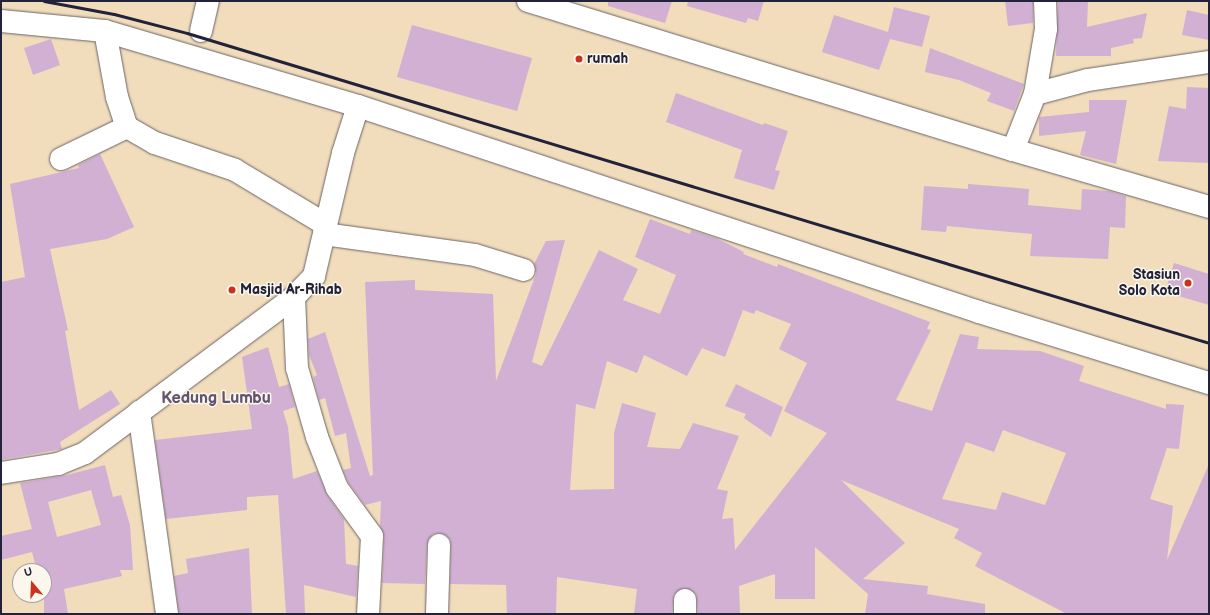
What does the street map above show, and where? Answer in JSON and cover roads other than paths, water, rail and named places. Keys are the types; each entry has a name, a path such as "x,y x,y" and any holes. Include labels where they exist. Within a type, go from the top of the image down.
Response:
{"street":[{"path":"201,31 208,1"},
{"path":"528,1 1013,150 1209,207"},
{"path":"1013,150 1035,94 1046,29 1045,1"},
{"path":"1,21 105,31 358,106 979,312 1209,384"},
{"path":"105,31 117,98 126,127 155,143 235,170 325,229 475,255 524,270"},
{"path":"1035,94 1088,80 1209,62"},
{"path":"1,473 72,459 85,453 294,298 314,276 358,106"},
{"path":"61,159 126,127"},
{"path":"294,298 296,368 308,410 337,488 372,536 368,614"},
{"path":"139,412 167,614"},
{"path":"437,614 438,545"}],"railway":[{"path":"44,1 114,14 187,33 1209,343"}],"place":[{"name":"rumah","path":"579,59"},
{"name":"Stasiun Solo Kota","path":"1188,283"},
{"name":"Masjid Ar-Rihab","path":"232,290"}],"district":[{"name":"Kedung Lumbu","path":"216,399"}]}
